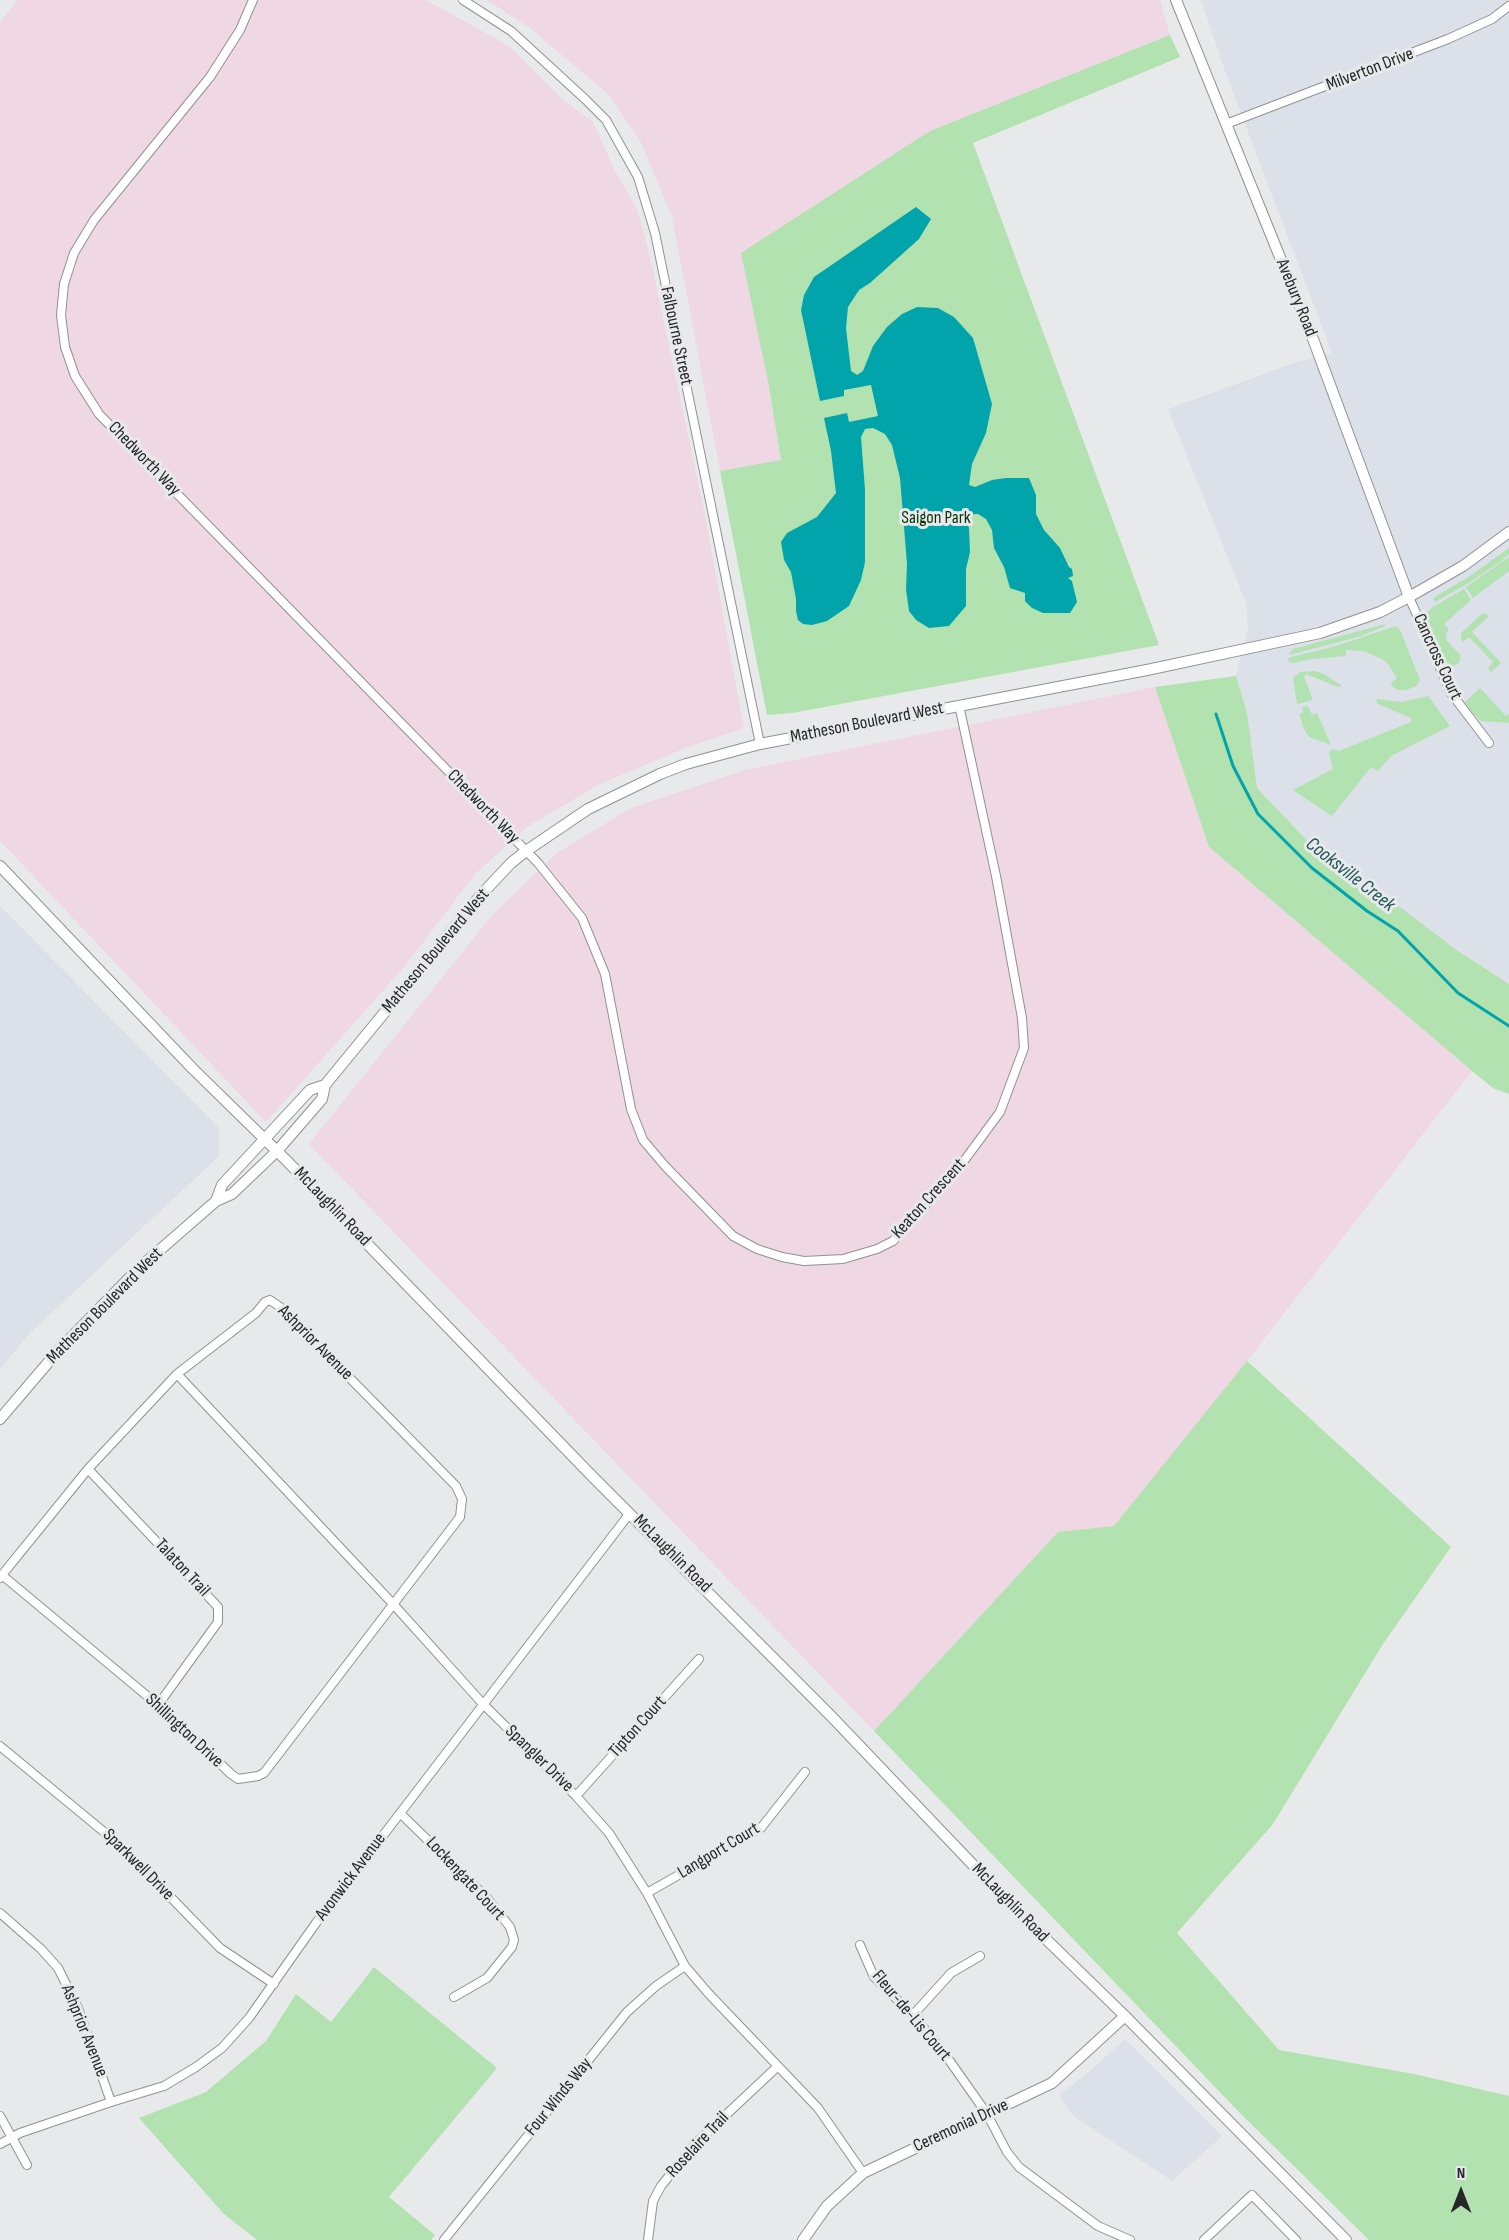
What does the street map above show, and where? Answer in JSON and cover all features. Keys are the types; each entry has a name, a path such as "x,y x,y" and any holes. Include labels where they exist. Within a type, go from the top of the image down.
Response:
{"street":[{"name":"Chedworth Way","path":"253,0 240,30 210,77 94,220 79,243 67,273 62,305 65,347 69,362 82,389 99,414 526,851"},
{"name":"Falbourne Street","path":"463,0 511,31 606,120 638,177 655,233 760,744"},
{"name":"Avebury Road","path":"1176,0 1312,339 1409,597"},
{"name":"Milverton Drive","path":"1226,124 1448,39 1492,19 1509,6"},
{"name":"Matheson Boulevard West","path":"0,1419 58,1351 138,1269 216,1201 232,1194 277,1151 322,1099 325,1085 480,896 526,851 588,809 634,785 686,764 760,744 1147,670 1320,633 1380,612 1409,597 1463,566 1509,532"},
{"name":"Cancross Court","path":"1409,597 1451,693 1489,743"},
{"name":"Keaton Crescent","path":"526,851 582,918 605,974 631,1109 638,1130 649,1149 733,1236 757,1249 804,1261 843,1259 877,1249 893,1241 904,1230 958,1169 1000,1112 1024,1048 1022,1018 996,876 959,705"},
{"name":"McLaughlin Road","path":"0,866 193,1069 277,1151 823,1708 1016,1910 1125,2016 1346,2240"},
{"name":"Matheson Boulevard West","path":"216,1201 222,1185 310,1090 325,1085"},
{"name":"Ashprior Avenue","path":"1,1576 88,1469 177,1374 270,1300 280,1307 456,1486 462,1499 460,1517 394,1605"},
{"name":"Spangler Drive","path":"177,1374 394,1605 483,1704 576,1796 609,1833 647,1893 685,1966 818,2108 863,2172"},
{"name":"Talaton Trail","path":"88,1469 218,1607 218,1622 158,1705"},
{"name":"Avonwick Avenue","path":"0,2144 111,2102 164,2086 222,2048 249,2018 316,1923 630,1513"},
{"name":"Shillington Drive","path":"1,1576 158,1705 238,1779 264,1773 394,1605"},
{"name":"Tipton Court","path":"576,1796 699,1659"},
{"name":"Sparkwell Drive","path":"0,1746 121,1846 220,1948 274,1984"},
{"name":"Langport Court","path":"647,1893 761,1828 805,1772"},
{"name":"Lockengate Court","path":"400,1813 488,1898 510,1927 514,1940 512,1947 486,1978 454,1996"},
{"name":"Ashprior Avenue","path":"0,1913 41,1949 57,1968 78,2008 111,2102"},
{"name":"Fleur-de-Lis Court","path":"860,1945 874,1977 913,2015 942,2050 987,2114 1007,2152 1019,2167 1098,2226 1130,2240"},
{"path":"913,2015 951,1974 980,1956"},
{"name":"Four Winds Way","path":"444,2240 627,2012 656,1986 685,1966"},
{"name":"Ceremonial Drive","path":"803,2240 827,2206 863,2172 1052,2084 1125,2016"},
{"name":"Roselaire Trail","path":"648,2240 653,2201 660,2186 696,2143 778,2066"},
{"path":"0,2116 27,2165"},
{"path":"1204,2240 1252,2195 1296,2240"}],"shaded area":[{"path":"18,0 426,0 509,46 561,98 593,122 613,167 637,209 650,256 704,510 744,728 683,749 598,785 527,827 475,874 405,966 266,1122 0,841 0,22"},
{"path":"487,0 1160,0 1170,35 930,131 768,381 781,461 720,471 672,217 641,142 608,94 530,28"},
{"path":"1201,0 1509,0 1509,984 1455,949 1374,887 1314,848 1257,788 1247,713 1236,676 1248,628 1246,603 1168,409 1297,362 1332,353 1226,74"},
{"path":"1155,687 1209,847 1472,1071 1247,1361 1114,1527 1058,1532 874,1731 309,1144 493,914 558,852 631,808 745,770"},
{"path":"0,906 219,1128 219,1156 29,1334 0,1369"},
{"path":"1125,2039 1222,2136 1172,2181 1072,2115 1059,2095 1089,2072"}],"green space":[{"name":"Saigon Park","path":"1170,35 1180,57 973,143 1159,645 792,713 767,715 720,471 781,460 768,381 741,253 930,131"},
{"path":"1509,548 1509,554 1500,562 1435,602 1433,599 1436,596 1467,578"},
{"path":"1509,557 1509,571 1473,598 1466,587"},
{"path":"1464,589 1471,600 1444,624 1449,629 1446,634 1447,641 1460,655 1460,662 1454,666 1441,660 1426,623 1425,614"},
{"path":"1483,613 1489,616 1472,632 1501,663 1491,672 1488,668 1493,662 1469,637 1463,642 1461,638 1461,633"},
{"path":"1385,624 1361,636 1289,655 1293,649"},
{"path":"1396,626 1400,630 1420,680 1416,686 1406,690 1398,690 1392,686 1391,683 1397,678 1389,665 1382,659 1364,651 1346,650 1346,656 1289,662 1288,658 1336,646"},
{"path":"1315,671 1342,686 1338,687 1306,674 1304,677 1313,700 1297,704 1293,678 1300,672"},
{"path":"1236,676 1247,713 1257,788 1314,848 1374,887 1455,949 1509,984 1509,1094 1493,1088 1472,1071 1209,847 1155,687"},
{"path":"1480,688 1506,716 1509,714 1509,723 1481,721 1471,711 1465,702"},
{"path":"1428,696 1450,726 1391,756 1378,771 1371,767 1332,816 1293,790 1333,769 1329,752 1332,749 1339,751 1411,722 1411,718 1378,704 1376,699 1402,702"},
{"path":"1308,706 1312,715 1317,713 1331,745 1309,737 1305,731 1299,714 1303,713 1302,707"},
{"path":"1247,1361 1451,1547 1383,1644 1273,1824 1177,1933 1279,2050 1414,2074 1509,2096 1509,2240 1369,2240 1238,2111 874,1731 1058,1532 1114,1526"},
{"path":"374,1967 497,2068 389,2197 435,2235 431,2240 257,2240 224,2214 139,2118 206,2092 266,2041 296,1994 331,2022"}],"water":[{"path":"916,207 931,219 919,239 859,290 848,307 846,328 851,371 857,375 863,371 873,346 887,327 902,314 917,307 938,308 954,317 973,338 992,404 986,433 972,464 969,485 975,487 992,480 1029,478 1036,495 1036,514 1044,530 1060,548 1072,569 1073,576 1068,578 1072,581 1077,602 1070,613 1043,613 1032,608 1025,601 1025,593 1010,588 1004,567 994,548 992,530 986,519 978,514 964,515 969,528 970,552 966,569 966,606 949,626 929,628 916,620 909,611 906,590 907,564 900,478 892,445 885,434 873,428 865,429 861,437 865,490 865,562 861,580 849,606 827,621 812,625 803,624 798,620 791,572 784,560 781,542 787,533 817,517 836,493 824,418 847,413 849,422 878,416 871,385 844,390 844,396 820,401 801,310 804,295 814,277"}],"waterway":[{"name":"Cooksville Creek","path":"1216,714 1233,766 1258,814 1312,868 1367,911 1398,931 1458,993 1509,1026"}]}
